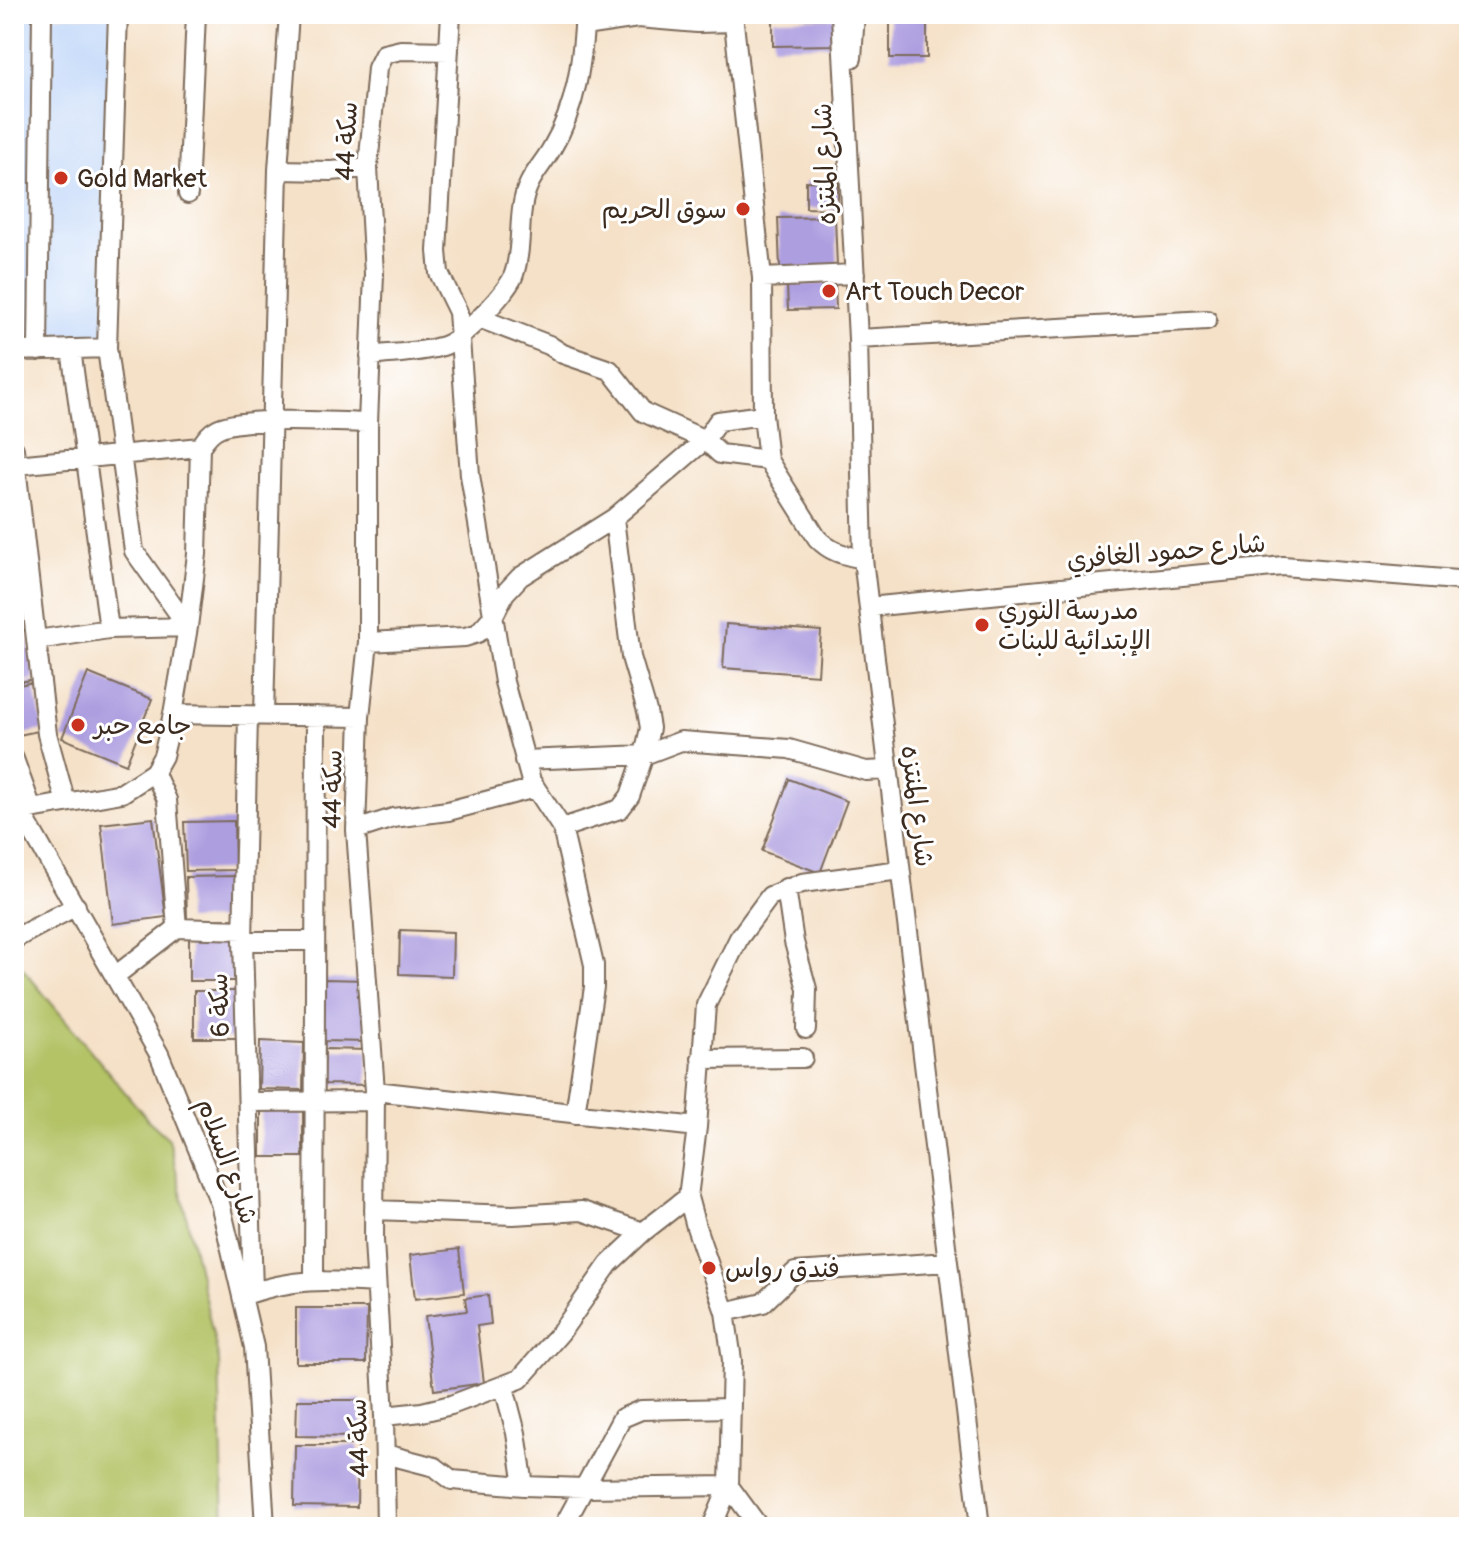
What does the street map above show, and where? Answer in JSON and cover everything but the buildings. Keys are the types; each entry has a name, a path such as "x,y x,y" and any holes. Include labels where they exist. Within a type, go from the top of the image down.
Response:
{"street":[{"path":"38,351 42,14"},
{"path":"118,14 107,348 134,551 188,627"},
{"path":"188,194 196,14"},
{"name":"سكة 6","path":"248,1294 248,1102 243,935 270,421 278,170 289,14"},
{"path":"451,14 437,251 439,273 458,312 470,475 504,682 524,760 535,788 562,828 594,965 594,987 575,1114"},
{"name":"شارع المنتزه","path":"841,14 858,339 863,559 980,1527"},
{"name":"شارع المنتزه","path":"847,88 854,49 855,14"},
{"path":"370,356 442,346 461,337 512,279 528,186 551,151 578,83 584,20 638,18 697,23 734,18 762,278 763,415 768,460 826,548 863,559"},
{"name":"سكة 44","path":"386,1527 384,1416 375,1283 375,1096 356,830 360,717 368,642 368,423 374,274 368,168 377,68 384,54 401,50 449,51"},
{"path":"278,170 368,168"},
{"path":"762,278 855,274"},
{"path":"479,318 549,345 563,354 610,370 643,412 705,440 720,454 768,460"},
{"path":"858,339 1207,320"},
{"path":"14,351 107,348"},
{"path":"71,349 109,629"},
{"path":"368,642 465,637 478,633 520,577 614,518 705,440 718,421 763,415"},
{"path":"20,806 66,803 122,793 154,772 163,756 188,627 197,554 200,447 207,437 220,427 270,421 368,423"},
{"path":"66,803 47,734 15,457 86,458 200,447"},
{"path":"562,828 620,809 630,796 644,755 649,719 631,657 614,518"},
{"name":"شارع حمود الغافري","path":"869,607 1283,566 1469,581"},
{"path":"37,640 109,629 188,627"},
{"path":"173,714 360,717"},
{"path":"314,1279 316,716"},
{"path":"524,760 644,755 681,741 789,749 866,771 887,770"},
{"name":"شارع السلام","path":"14,759 20,806 159,1054 220,1203 248,1294 265,1527"},
{"path":"154,772 167,800 177,928"},
{"path":"356,830 393,818 448,811 535,788"},
{"path":"712,1527 729,1486 732,1360 725,1312 688,1197 697,1127 706,1005 739,938 770,896 802,883 900,870"},
{"path":"786,888 794,942 807,989 806,1029"},
{"path":"14,939 76,906"},
{"path":"115,976 177,928 315,941"},
{"path":"701,1059 803,1058"},
{"path":"248,1102 314,1102 375,1096 697,1127"},
{"path":"384,1416 422,1412 504,1387 520,1379 570,1321 609,1264 643,1232 688,1197"},
{"path":"374,1210 513,1215 582,1211 643,1232"},
{"path":"725,1312 763,1303 795,1272 948,1262"},
{"path":"248,1294 290,1281 314,1279 375,1283"},
{"path":"504,1387 516,1433 524,1486"},
{"path":"563,1527 616,1426 629,1413 641,1410 730,1408"},
{"path":"385,1454 435,1467 452,1480 585,1488 729,1486"},
{"path":"729,1486 759,1527"}],"shaded area":[{"name":"Gold Market","path":"14,15 111,17 104,340 14,338"}],"green space":[{"path":"14,963 19,964 148,1120 169,1139 219,1361 224,1527 14,1527"}],"place":[{"name":"Gold Market","path":"61,178"},
{"name":"سوق الحريم","path":"743,209"},
{"name":"Art Touch Decor","path":"829,291"},
{"name":"مدرسة النوري الإبتدائية للبنات","path":"982,625"},
{"name":"جامع حبر","path":"78,725"},
{"name":"فندق رواس","path":"709,1268"}]}
